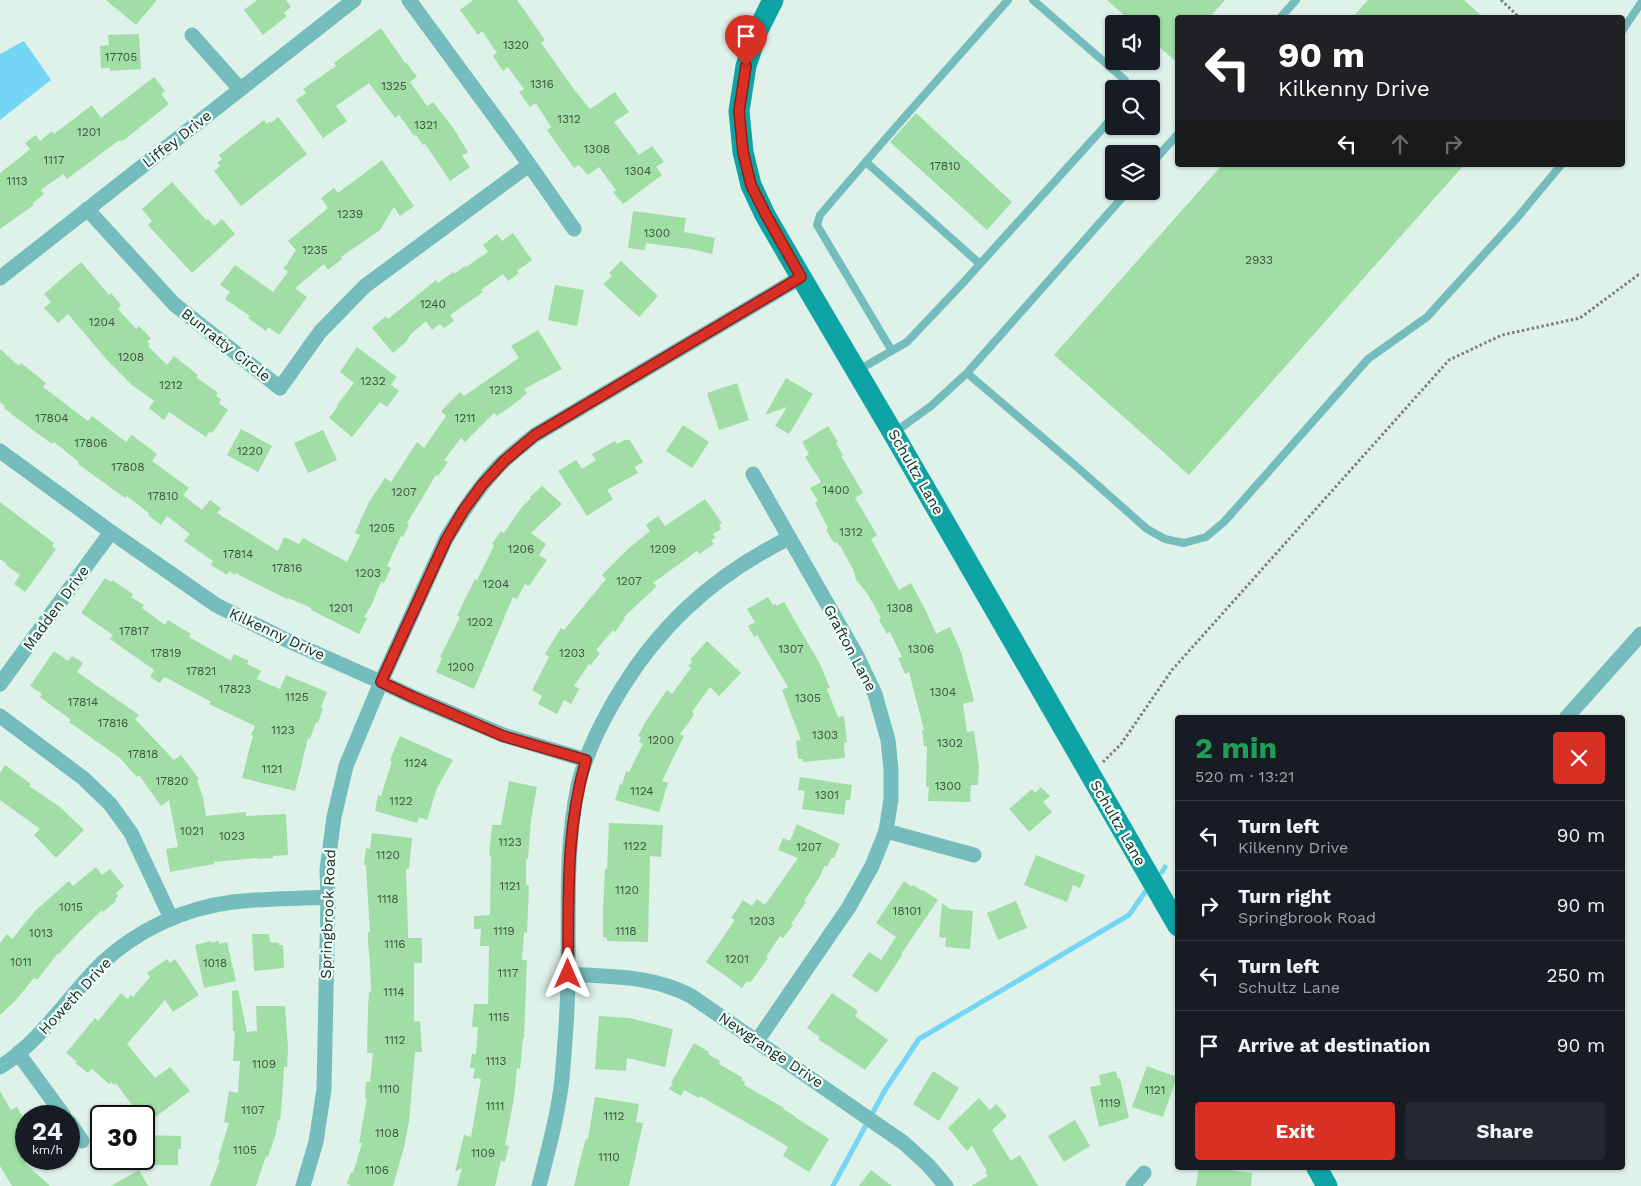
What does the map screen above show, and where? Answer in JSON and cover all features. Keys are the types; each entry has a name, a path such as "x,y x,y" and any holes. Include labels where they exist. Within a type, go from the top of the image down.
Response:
{"street":[{"name":"Liffey Drive","path":"0,278 354,0"},
{"path":"409,0 574,229"},
{"name":"Schultz Lane","path":"773,0 758,30 746,66 739,111 743,152 751,185 801,277 894,433 1175,921"},
{"path":"192,35 240,89"},
{"name":"Bunratty Circle","path":"87,209 174,304 280,388 320,332 365,286 529,165"},
{"name":"Springbrook Road","path":"303,1186 316,1142 324,1089 327,870 334,817 346,766 381,682 446,540 463,511 482,485 504,461 535,435 801,277"},
{"name":"Kilkenny Drive","path":"0,451 111,532 216,605 284,639 503,736 586,760"},
{"name":"Grafton Lane","path":"753,474 857,656 875,694 888,740 891,769 891,799 886,831 872,866 848,907 757,1040"},
{"name":"Madden Drive","path":"0,684 111,532"},
{"path":"538,1186 550,1142 561,1080 568,974 568,862 578,786 586,760 599,727 626,680 648,649 676,618 704,592 735,569 789,538"},
{"path":"1569,715 1641,634"},
{"path":"0,716 83,778 110,804 131,833 171,918"},
{"path":"886,831 974,855"},
{"name":"Howeth Drive","path":"0,1067 34,1039 102,964 134,938 171,918 193,910 234,902 328,897"},
{"name":"Newgrange Drive","path":"568,974 639,978 675,987 757,1040 897,1138 928,1165 946,1186"},
{"path":"18,1053 56,1105"},
{"path":"1318,1170 1327,1186"},
{"path":"1133,1186 1144,1173"}],"lane":[{"path":"892,351 817,225 820,215 1008,0"},
{"path":"1033,0 1125,80"},
{"path":"1283,15 1296,0"},
{"path":"1625,27 1641,3"},
{"path":"857,371 907,342 1105,126"},
{"path":"1160,154 1175,137"},
{"path":"866,162 980,264"},
{"path":"967,373 1078,467 1147,529 1165,539 1184,543 1206,537 1224,522 1368,359 1427,317 1559,167"},
{"path":"894,433 931,406 967,373 1120,200"}],"path":[{"path":"1501,0 1517,15"},
{"path":"1090,774 1121,744 1172,670 1449,360 1502,334 1580,318 1638,275 1641,276"}],"water":[{"path":"24,41 51,80 0,120 0,54"}],"building":[{"path":"106,0 157,0 136,25"},
{"path":"257,0 286,0 291,7 284,13 287,16 263,35 244,10"},
{"path":"473,0 517,0 545,40 541,43 590,109 615,92 629,112 614,122 639,155 652,146 664,162 656,167 662,175 623,204 613,192 616,190 599,167 588,175 579,165 574,168 547,130 551,127 536,103 530,107 519,92 524,89 508,67 503,71 493,56 497,53 482,31 478,35 460,10"},
{"path":"1107,0 1225,0 1212,15 1175,15 1175,60 1160,48 1160,15 1124,15"},
{"path":"1368,0 1464,0 1481,15 1355,15"},
{"path":"381,28 417,77 410,82 427,106 433,102 454,129 468,152 462,156 470,167 450,181 425,144 423,145 416,135 414,136 399,115 395,118 369,83 336,106 347,121 323,138 296,100 306,93 303,89 336,66 334,63"},
{"path":"139,34 141,69 110,71 110,68 101,68 100,46 109,45 108,35"},
{"path":"154,77 165,91 161,94 169,104 124,140 118,141 67,179 63,174 41,190 44,194 32,204 34,205 0,229 0,173 30,149 25,143 36,135 40,141 52,131 54,134 92,105 101,118"},
{"path":"916,113 1012,202 987,230 890,142"},
{"path":"278,117 307,154 241,206 214,171 220,166 217,163 222,159 219,155 264,120 267,124"},
{"path":"382,160 414,206 400,216 394,207 380,230 341,257 342,259 328,270 324,264 295,288 307,297 279,335 268,327 266,331 248,318 250,316 225,299 230,292 220,285 235,265 273,292 288,272 283,268 296,250 288,241 328,208 321,198 334,188 338,193"},
{"path":"1220,167 1462,167 1189,475 1054,355"},
{"path":"172,182 206,220 208,219 214,226 222,219 235,234 192,273 148,225 152,221 142,209"},
{"path":"633,211 686,218 684,232 715,238 712,254 646,243 645,250 628,248"},
{"path":"513,233 532,260 517,271 519,273 508,281 503,274 481,290 483,292 450,315 454,321 444,328 440,324 432,330 426,321 393,353 372,328 386,316 388,319 436,280 438,283 488,252 483,245 497,234 502,241"},
{"path":"621,261 658,296 639,317 603,284 612,276 609,273"},
{"path":"81,262 109,295 111,293 121,305 118,309 136,329 139,326 151,338 147,342 150,344 148,346 167,365 174,356 198,375 196,377 218,393 216,396 221,399 219,403 228,410 212,433 210,431 206,437 169,412 164,420 149,408 154,401 132,385 107,360 68,314 58,323 44,308 51,302 44,294"},
{"path":"555,285 584,290 577,326 548,320"},
{"path":"538,330 562,369 524,389 527,393 518,401 497,416 494,413 465,442 461,438 444,460 448,462 438,476 436,475 407,523 409,524 403,537 401,536 387,566 391,568 384,583 381,582 364,617 367,618 359,634 311,610 311,608 287,599 235,573 235,575 229,571 227,575 211,565 213,561 184,541 190,534 167,516 161,525 127,496 125,498 78,464 79,462 54,442 52,444 18,419 4,408 5,406 0,402 0,349 19,366 21,363 46,383 43,387 88,421 92,416 126,442 132,435 157,454 152,461 189,488 183,495 202,510 210,500 221,508 217,513 278,551 284,537 299,544 303,538 347,562 360,535 355,533 369,502 385,478 391,482 417,442 424,448 446,416 441,411 460,392 464,396 519,358 511,346"},
{"path":"357,347 397,377 391,385 399,391 387,407 380,402 352,437 329,418 354,383 340,372"},
{"path":"786,378 813,394 789,434 775,426 787,407 765,415"},
{"path":"737,383 749,420 719,430 707,393"},
{"path":"683,425 709,442 692,468 666,451"},
{"path":"828,426 838,442 836,443 843,455 841,456 863,493 855,498 877,535 871,539 899,590 911,583 936,634 950,627 961,652 974,701 963,704 967,732 974,731 979,767 978,785 971,785 970,802 928,801 929,787 926,787 927,746 924,746 922,730 924,730 909,672 905,674 898,658 902,657 890,632 887,634 879,620 881,618 867,593 856,580 853,569 840,546 837,542 834,543 826,530 828,528 815,503 818,501 810,488 821,482 805,457 809,454 802,442"},
{"path":"241,429 272,446 258,472 227,455"},
{"path":"323,430 337,460 308,473 294,443"},
{"path":"630,440 643,462 635,467 638,473 607,490 613,499 587,516 558,471 576,460 582,469 596,460 592,454 615,441 617,444"},
{"path":"542,486 562,504 531,533 546,544 539,555 547,560 529,586 525,584 517,599 513,597 474,689 436,672 442,658 440,657 460,617 457,616 463,603 494,546 492,544 501,531 504,533 530,497"},
{"path":"705,499 722,523 719,525 721,529 713,534 715,538 711,540 714,544 699,554 697,551 653,583 657,586 624,617 615,632 613,630 596,650 600,653 591,665 589,664 574,686 579,689 571,704 564,700 557,714 538,704 542,696 532,690 549,657 545,654 561,628 564,630 606,579 602,575 629,548 650,531 646,525 658,516 665,526"},
{"path":"0,502 54,543 52,546 56,549 25,592 14,584 20,575 0,559"},
{"path":"105,578 111,582 112,580 133,594 131,597 144,605 142,608 165,625 168,620 191,634 189,637 231,661 234,654 249,661 247,664 261,671 257,679 280,689 286,675 327,692 321,707 323,708 318,723 316,722 310,739 308,738 295,791 242,778 253,735 251,735 255,726 209,704 211,702 169,679 164,677 160,683 150,677 154,670 110,639 113,635 81,613"},
{"path":"768,597 773,605 777,606 784,602 820,664 830,688 827,689 838,717 844,716 847,742 844,743 845,758 802,762 803,759 798,759 796,741 801,740 782,690 788,687 757,635 754,637 748,626 755,622 747,609"},
{"path":"707,641 741,673 719,696 710,687 692,712 694,715 680,734 684,736 662,781 668,783 659,812 615,800 626,771 629,772 643,744 639,742 641,737 638,736 646,721 667,690 672,694 691,668 688,666 692,662 690,660"},
{"path":"54,651 68,661 72,656 83,663 77,672 139,715 135,719 174,760 181,755 199,779 197,780 203,797 206,816 246,812 246,816 286,814 288,855 273,856 273,858 214,862 214,864 170,872 166,849 178,847 169,800 161,806 139,775 137,777 120,758 69,722 71,720 40,697 42,694 30,686"},
{"path":"400,736 453,760 437,788 427,820 419,817 417,823 375,811 378,795 381,796 392,761 390,761"},
{"path":"5,765 31,784 29,786 60,807 84,830 56,858 34,835 40,829 0,800 0,773"},
{"path":"800,777 852,785 850,800 846,800 844,815 802,809 805,791 798,790"},
{"path":"509,781 537,787 531,820 528,859 526,859 526,885 529,885 527,933 524,932 522,960 527,960 524,1038 520,1069 517,1068 514,1098 505,1145 509,1146 505,1162 501,1161 495,1186 457,1186 462,1168 455,1172 464,1135 471,1137 481,1079 473,1078 475,1068 470,1068 472,1054 476,1054 478,1027 472,1027 474,1004 488,1004 489,946 480,946 481,929 474,929 474,916 490,915 491,856 489,855 492,825 501,825"},
{"path":"1041,787 1050,796 1043,802 1052,812 1029,832 1009,809 1032,789 1035,793"},
{"path":"609,823 663,825 661,857 650,856 648,942 607,941 607,938 603,937 605,869 607,869"},
{"path":"797,824 840,844 834,858 832,857 827,867 825,865 804,901 806,902 791,924 793,925 783,938 780,936 766,957 768,958 750,983 747,981 742,988 706,962 735,920 731,918 743,900 752,906 757,899 765,905 798,858 778,850 783,838 790,841"},
{"path":"372,833 412,838 409,869 406,869 408,938 422,938 422,963 414,963 414,1022 420,1021 422,1052 415,1052 409,1122 393,1186 350,1186 347,1184 351,1172 353,1173 362,1143 359,1143 367,1098 365,1098 366,1082 370,1082 373,1053 367,1053 368,1007 369,992 371,992 368,944 368,932 370,932 366,865 364,865 366,848 370,849"},
{"path":"1036,855 1085,875 1080,888 1073,885 1067,902 1024,885"},
{"path":"96,867 102,875 110,869 124,886 116,893 118,896 115,899 116,901 103,912 102,910 77,934 58,953 37,980 34,978 15,1001 0,1015 0,943 7,934 12,939 36,910 69,881 73,886"},
{"path":"904,881 938,900 877,993 852,976 869,952 881,960 896,937 876,923"},
{"path":"1016,901 1027,928 998,940 987,913"},
{"path":"942,903 950,909 973,911 970,949 945,947 946,938 939,937"},
{"path":"252,934 269,934 270,942 283,945 284,968 254,971"},
{"path":"211,941 211,943 219,941 219,944 227,942 236,981 204,988 195,945"},
{"path":"167,959 170,963 175,959 199,995 173,1012 165,1000 127,1044 155,1078 170,1067 190,1091 155,1117 155,1105 132,1105 116,1083 115,1085 111,1082 109,1084 92,1069 88,1073 66,1053 95,1018 98,1021 121,993 128,999 130,995 133,997 150,977 147,973"},
{"path":"238,990 247,1032 257,1031 256,1006 285,1006 288,1048 287,1067 284,1067 280,1121 278,1120 268,1157 266,1156 256,1186 210,1186 220,1160 218,1159 229,1123 224,1122 229,1091 238,1093 240,1061 233,1061 235,1031 233,1031 232,991"},
{"path":"832,993 858,1011 855,1016 888,1040 865,1070 818,1039 820,1037 807,1028"},
{"path":"599,1016 630,1018 673,1029 665,1067 627,1058 626,1071 595,1069"},
{"path":"694,1043 720,1061 719,1064 743,1078 741,1080 745,1082 744,1085 784,1108 829,1139 809,1172 783,1156 788,1147 772,1137 700,1096 699,1098 684,1090 681,1096 669,1089"},
{"path":"1147,1066 1175,1076 1175,1083 1163,1117 1132,1107"},
{"path":"933,1071 959,1088 939,1121 913,1104"},
{"path":"1116,1071 1118,1079 1120,1078 1129,1118 1099,1127 1090,1087 1101,1085 1099,1075"},
{"path":"0,1091 11,1110 15,1108 15,1170 33,1170 50,1186 12,1186 0,1166"},
{"path":"595,1097 639,1104 636,1122 643,1123 629,1186 574,1186 586,1139 588,1139"},
{"path":"979,1098 990,1110 996,1104 1007,1116 992,1130 1011,1161 1020,1155 1038,1186 971,1186 988,1176 985,1172 987,1171 972,1146 967,1151 948,1128"},
{"path":"1075,1120 1090,1146 1064,1162 1048,1136"},
{"path":"155,1135 181,1136 181,1149 178,1149 178,1165 155,1165"},
{"path":"139,1170 148,1186 111,1186"},
{"path":"871,1170 892,1186 859,1186"},
{"path":"1199,1170 1228,1170 1252,1173 1251,1186 1196,1186"}],"waterway":[{"path":"1162,872 1165,867"},
{"path":"833,1186 885,1090 919,1039 1129,915 1145,892"}],"route":[{"path":"568,974 568,862 578,786 586,760 503,736 381,682 446,540 463,511 482,485 504,461 535,435 801,277 751,185 743,152 739,111 746,66"}]}
